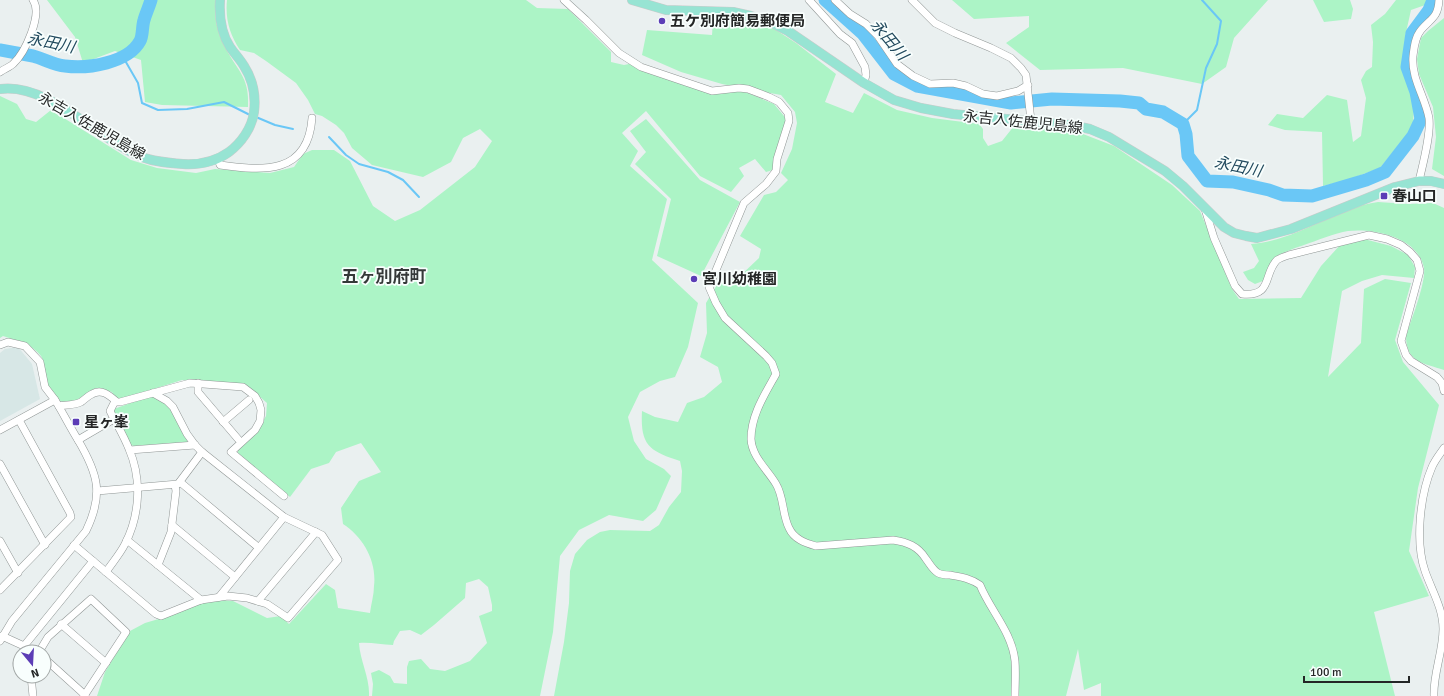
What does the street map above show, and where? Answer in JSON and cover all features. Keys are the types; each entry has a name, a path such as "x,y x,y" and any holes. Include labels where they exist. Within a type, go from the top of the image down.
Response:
{"main road":[{"name":"永吉入佐鹿児島線","path":"0,88 14,88 36,94 65,109 128,150 142,157 171,163 208,163 221,157 234,148 244,138 254,115 253,85 244,66 226,39 222,26 220,0"},
{"name":"永吉入佐鹿児島線","path":"632,0 666,10 733,12 770,22 788,31 864,83 894,100 921,108 982,118 1031,117 1090,129 1109,137 1172,176 1205,210 1224,226 1234,233 1246,236 1258,238 1291,229 1395,187 1419,181 1431,181 1444,184"}],"street":[{"path":"0,72 14,63 24,50 32,31 37,11 36,4 33,0"},
{"path":"564,0 586,20 618,54 641,67 712,91 748,88 769,96 779,102 788,113 789,120 777,159 776,171 766,184 744,203 709,287 725,318 766,356 772,363 776,374 752,424 751,441 757,459 776,484 781,495 789,528 796,537 806,544 816,546 893,540 905,542 915,546 923,554 932,568 939,574 965,578 980,584 1006,633 1012,648 1015,661 1014,696"},
{"path":"809,0 840,34 852,43 865,66 866,75 864,83"},
{"path":"835,0 850,14 866,24 878,36 897,64 913,76 930,84 953,83 966,86 983,94 997,96 1028,88"},
{"path":"912,0 936,23 1011,58 1026,75 1031,117"},
{"path":"1419,181 1430,128 1427,108 1412,66 1413,54 1416,39 1420,31 1434,18 1439,0"},
{"path":"221,157 220,165 252,169 282,166 293,160 303,148 311,132 312,118"},
{"path":"1205,210 1214,238 1235,286 1242,294 1251,295 1259,292 1267,282 1278,260 1289,255 1369,235 1387,239 1401,245 1417,260 1420,272 1401,340 1406,355 1411,361 1437,377 1442,383 1444,391"},
{"path":"0,345 8,342 25,346 40,362 44,384 59,406 89,460 94,474 97,491 96,504 92,519 86,531 12,621 1,638 24,646 93,561"},
{"path":"59,406 81,402 91,394 97,392 102,392 109,395 116,401 120,402 190,383 242,387 255,396 259,403 261,410 260,421 255,430 230,452 284,496"},
{"path":"198,383 198,392 238,439"},
{"path":"74,545 161,616 201,600 237,596 267,604 288,618 338,560 322,535 284,517 194,445 173,407 154,393"},
{"path":"0,430 55,400"},
{"path":"223,422 249,400"},
{"path":"106,572 127,540 132,528 138,502 137,473 130,450 110,411 116,401"},
{"path":"78,440 114,419"},
{"path":"0,590 71,517 19,420"},
{"path":"130,450 194,445"},
{"path":"1434,696 1443,630 1442,617 1421,560 1419,532 1423,499 1428,477 1433,465 1444,449 1444,445"},
{"path":"158,565 171,532 177,483 202,452"},
{"path":"0,464 45,545"},
{"path":"97,491 177,483 259,548"},
{"path":"219,597 284,517"},
{"path":"172,525 235,577"},
{"path":"258,601 316,532"},
{"path":"127,540 201,600"},
{"path":"0,541 18,573"},
{"path":"44,644 48,637 90,599 126,632 84,695 52,665"},
{"path":"62,624 106,663"},
{"path":"32,684 33,696"}],"shaded area":[{"path":"18,347 32,364 40,399 0,421 0,353 5,349"}],"green space":[{"path":"47,0 215,0 219,34 244,80 247,88 248,107 162,105 145,102 141,60 115,51 83,63 75,37"},
{"path":"227,0 526,0 537,8 568,9 611,52 611,62 624,65 629,64 678,83 712,93 741,90 774,104 787,121 773,170 766,172 755,159 739,168 744,176 731,192 700,176 646,111 622,133 638,151 630,166 667,199 652,260 698,303 688,347 675,377 660,381 640,392 628,417 634,441 646,459 664,469 671,476 656,510 643,521 609,515 579,530 560,556 553,632 540,696 372,696 373,684 371,673 379,670 390,676 394,683 407,684 407,667 409,661 421,659 430,669 445,671 470,661 487,643 479,616 492,611 492,605 488,587 479,579 466,583 465,598 421,635 410,630 400,631 393,645 359,643 368,683 369,696 97,696 105,672 130,631 145,623 203,603 217,600 233,601 267,618 281,616 289,624 326,584 335,590 338,608 370,613 374,589 371,559 367,550 357,536 343,524 341,508 359,481 381,472 361,443 336,452 329,463 311,469 290,497 238,453 238,449 258,430 266,416 267,403 253,391 237,384 182,380 122,399 116,399 112,392 96,388 71,402 65,402 55,397 48,387 41,356 29,346 19,341 3,336 0,338 0,96 17,104 26,119 36,122 51,110 131,160 157,168 196,173 215,169 270,173 294,167 303,154 312,150 334,150 350,161 373,206 395,221 420,210 475,167 492,141 480,129 463,138 451,162 423,177 372,165 352,148 344,133 336,125 322,116 315,114 308,100 296,83 254,53 240,50 233,39 229,26"},
{"path":"952,0 1268,0 1234,38 1226,67 1202,84 1123,68 1040,70 1006,43 1029,27 1029,16 974,19"},
{"path":"1313,0 1350,0 1353,9 1351,19 1324,22"},
{"path":"1396,0 1428,0 1428,4 1411,10 1405,37 1405,72 1414,105 1413,127 1380,168 1347,180 1323,186 1322,132 1285,130 1268,125 1277,114 1303,118 1327,95 1347,100 1353,142 1361,136 1366,98 1361,80 1366,71 1372,67 1373,42 1371,25 1385,14"},
{"path":"1444,18 1444,176 1432,169 1436,137 1433,107 1419,74 1417,59 1421,38"},
{"path":"747,20 773,28 796,43 836,74 825,102 853,113 864,93 897,110 932,118 979,124 983,129 983,138 988,146 1002,141 1014,126 1068,130 1114,146 1172,185 1200,211 1232,289 1239,299 1301,298 1321,266 1341,244 1364,239 1391,246 1408,255 1415,267 1414,278 1382,275 1362,281 1342,291 1328,377 1361,343 1364,289 1385,279 1411,283 1395,340 1403,362 1439,405 1418,488 1409,551 1429,596 1374,612 1395,696 1101,696 1101,683 1084,690 1078,649 1066,696 554,696 564,642 569,603 570,571 575,554 587,540 600,532 610,530 650,531 659,525 669,507 681,492 682,471 680,461 654,450 645,440 642,423 642,411 655,417 678,422 687,403 704,397 722,382 718,367 700,357 707,333 706,303 724,273 739,277 759,258 761,249 740,236 764,195 776,192 788,180 781,173 792,149 797,123 795,112 781,95 722,84 681,72 642,55 647,30 712,35 713,21"},
{"path":"646,119 700,180 740,202 701,276 657,256 671,199 635,164 646,152 630,131"},
{"path":"1378,202 1409,204 1433,203 1444,208 1444,370 1423,363 1413,357 1409,352 1406,336 1421,292 1424,268 1420,257 1413,249 1394,237 1382,233 1358,230 1337,233 1279,255 1273,259 1263,281 1255,284 1248,280 1243,272 1254,268 1259,261 1251,244 1268,242 1284,237 1362,205"},
{"path":"150,396 157,398 169,407 182,427 188,440 187,442 131,445 113,410"}],"waterway":[{"name":"永田川","path":"0,50 33,56 65,66 74,67 107,63 126,55 134,49 140,41 144,20 151,0"},
{"name":"永田川","path":"825,0 863,34 894,74 917,86 1011,103 1052,99 1139,103 1146,109 1163,112 1183,124 1186,134 1188,156 1207,181 1233,182 1269,190 1283,195 1312,196 1366,180 1385,172 1413,136 1421,119 1416,92 1407,67 1412,33 1429,10 1433,0"},
{"path":"1183,124 1197,110 1206,68 1217,44 1221,21 1202,0"},
{"path":"123,57 138,83 142,103 158,110 187,109 224,102 250,115"},
{"path":"256,117 275,125 293,129"},
{"path":"329,137 346,155 359,164 388,172 403,180 419,197"}],"place":[{"name":"五ケ別府簡易郵便局","path":"662,21"},
{"name":"春山口","path":"1384,196"},
{"name":"宮川幼稚園","path":"694,279"},
{"name":"星ヶ峯","path":"76,422"}],"district":[{"name":"五ヶ別府町","path":"384,276"}]}
